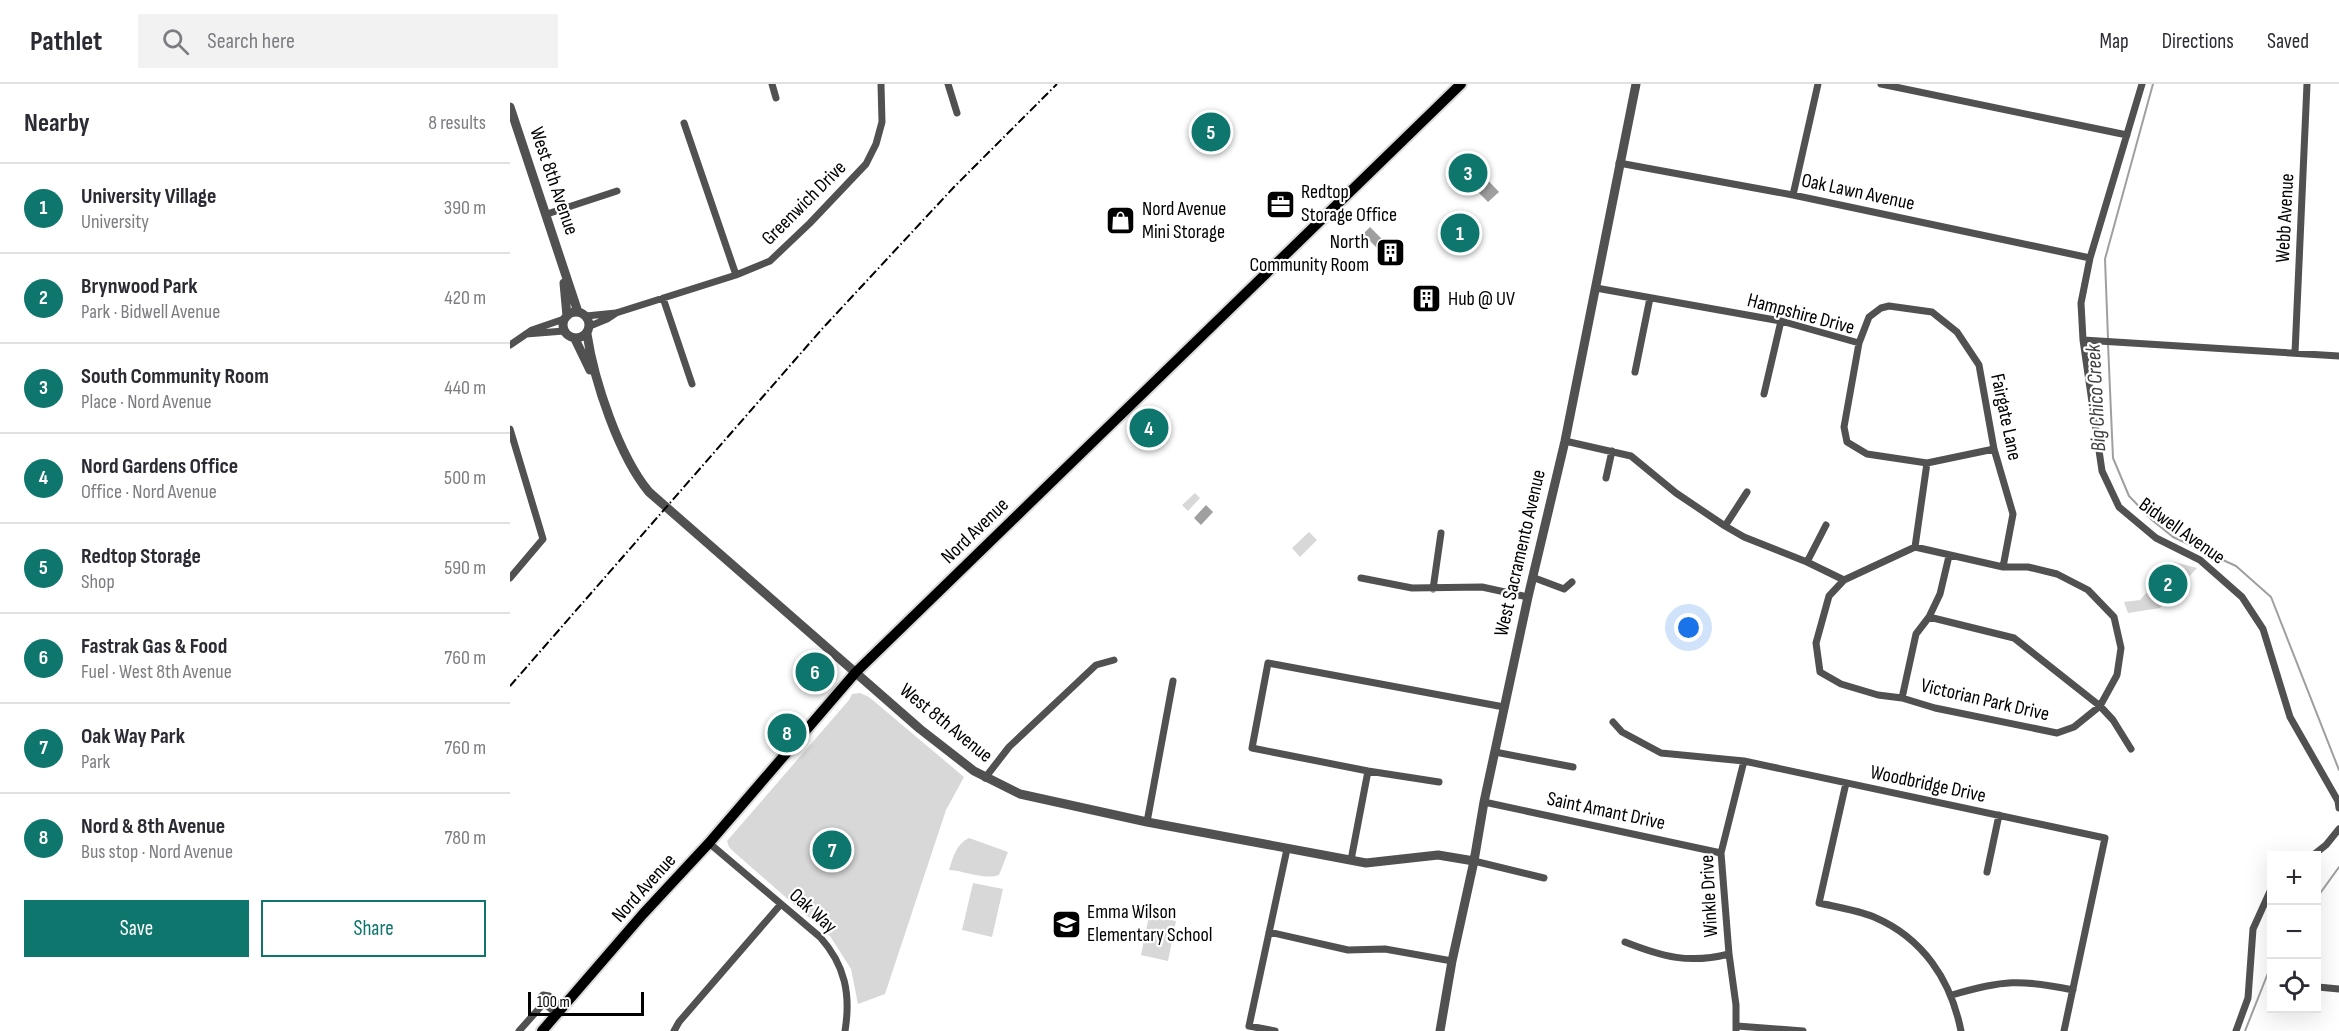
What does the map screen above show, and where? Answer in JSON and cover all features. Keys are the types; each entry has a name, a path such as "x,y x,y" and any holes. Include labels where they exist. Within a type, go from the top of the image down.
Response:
{"main road":[{"name":"Nord Avenue","path":"542,1031 709,843 856,672 1461,84"}],"street":[{"path":"772,84 776,98"},
{"name":"Greenwich Drive","path":"588,330 616,313 736,275 770,261 866,164 876,144 882,122 881,84"},
{"path":"948,84 957,113"},
{"name":"West Sacramento Avenue","path":"1440,1031 1484,802 1532,577 1565,441 1636,84"},
{"path":"1793,195 1818,84"},
{"path":"1881,84 2127,135"},
{"name":"Bidwell Avenue","path":"2142,84 2090,258 2081,303 2082,340 2102,471 2119,507 2156,538 2200,560 2242,597 2263,629 2290,717 2338,801 2339,808"},
{"name":"Webb Avenue","path":"2295,353 2307,84"},
{"name":"West 8th Avenue","path":"510,107 563,266 582,314"},
{"path":"684,123 736,275"},
{"name":"Oak Lawn Avenue","path":"1619,163 1793,195 2090,258"},
{"path":"547,214 617,191"},
{"name":"West 8th Avenue","path":"563,266 565,318"},
{"name":"Hampshire Drive","path":"1596,288 1781,321 1859,343 1844,427 1847,442 1867,454 1927,463 1994,449"},
{"path":"663,298 692,384"},
{"path":"1635,372 1650,298"},
{"name":"Fairgate Lane","path":"1859,343 1869,317 1881,308 1889,306 1932,312 1957,332 1979,365 1994,449 2013,514 2003,567"},
{"name":"Greenwich Drive","path":"582,314 616,313"},
{"path":"510,345 526,334 565,318 582,314 588,330 575,339 568,336 564,331 565,318"},
{"path":"1764,394 1781,321"},
{"name":"West 8th Avenue","path":"588,330 600,388 624,455 632,471 649,492 920,729 985,778 1020,794 1147,822 1366,863 1438,855 1474,861"},
{"path":"526,334 564,331"},
{"name":"West 8th Avenue","path":"575,339 600,388"},
{"path":"2082,340 2339,356"},
{"path":"510,429 543,538 510,578"},
{"path":"1565,441 1631,456 1676,493 1725,526 1744,537 1807,562 1844,580"},
{"path":"1606,478 1612,451"},
{"path":"1915,547 1927,463"},
{"path":"1725,526 1747,492"},
{"path":"1807,562 1826,525"},
{"path":"1433,589 1441,533"},
{"name":"Victorian Park Drive","path":"1915,547 1949,556 2003,567 2028,567 2057,574 2088,590 2114,617 2121,648 2117,675 2100,706 2074,727 2057,733 1935,708 1902,698 1878,695 1841,684 1820,672 1816,643 1829,596 1844,580 1915,547"},
{"path":"1902,698 1916,633 1929,617 1940,594 1949,556"},
{"path":"1532,577 1564,589 1572,582"},
{"path":"1361,578 1412,588 1482,587 1528,597"},
{"path":"1929,617 2013,638 2100,706 2113,720 2131,749"},
{"path":"985,778 1009,747 1096,665 1114,660"},
{"path":"1439,782 1368,771 1252,748 1268,663 1504,707"},
{"path":"1147,822 1173,681"},
{"name":"Woodbridge Drive","path":"1613,722 1623,732 1661,753 1744,761 2105,838 2073,990"},
{"path":"1496,752 1573,767"},
{"name":"Winkle Drive","path":"1737,1029 1721,853 1744,761"},
{"path":"1352,860 1368,771"},
{"path":"1846,783 1819,903 1874,917 1908,938 1936,966 1952,996 1961,1031"},
{"name":"Saint Amant Drive","path":"1484,802 1721,853"},
{"path":"1987,872 1999,815"},
{"path":"2318,851 2326,845 2339,829"},
{"name":"Oak Way","path":"709,843 820,937 834,954 846,988 844,1029"},
{"path":"1275,1031 1249,1026 1287,849"},
{"path":"1474,861 1544,878"},
{"path":"2236,1031 2248,998 2253,929 2267,896"},
{"path":"674,1031 679,1022 781,904"},
{"path":"1269,932 1348,950 1385,948 1452,961"},
{"path":"1625,942 1644,950 1680,959 1706,960 1729,954"},
{"path":"1952,996 1995,984 2017,981 2073,990 2064,1031"},
{"path":"2321,987 2339,989"},
{"path":"519,1031 543,998 549,996 559,1011"},
{"path":"1737,1029 1775,1027 1803,1031"}],"shaded area":[{"path":"1482,174 1499,192 1488,202 1471,185"},
{"path":"1370,227 1384,241 1377,248 1363,234"},
{"path":"1195,493 1200,498 1188,511 1182,505"},
{"path":"1206,505 1213,512 1201,525 1194,518"},
{"path":"1309,532 1317,540 1300,557 1292,548"},
{"path":"2174,562 2197,568 2160,608 2128,613 2124,602 2140,600"},
{"path":"860,693 869,697 964,777 946,810 885,994 858,1004 851,969 830,936 735,853 727,841 852,694"},
{"path":"969,838 1008,852 999,875 981,876 949,870 958,848"},
{"path":"973,883 1003,889 992,937 962,930"},
{"path":"1149,916 1176,921 1168,961 1141,955"}],"waterway":[{"name":"Big Chico Creek","path":"2108,338 2105,259 2153,84"},
{"name":"Big Chico Creek","path":"2108,344 2113,458 2129,496 2152,520 2173,537 2236,566 2271,597 2339,770"},
{"name":"Big Chico Creek","path":"2321,892 2339,867"},
{"name":"Big Chico Creek","path":"2245,1031 2267,976"}],"railway":[{"path":"510,686 822,329 954,187 1057,84"}],"place":[{"name":"Redtop Storage","path":"1211,132"},
{"name":"South Community Room","path":"1468,173"},
{"name":"Redtop Storage Office","path":"1280,204"},
{"name":"Nord Avenue Mini Storage","path":"1121,221"},
{"name":"University Village","path":"1460,233"},
{"name":"North Community Room","path":"1390,253"},
{"name":"Hub @ UV","path":"1427,299"},
{"name":"Nord Gardens Office","path":"1149,428"},
{"name":"Brynwood Park","path":"2168,584"},
{"name":"Fastrak Gas & Food","path":"815,672"},
{"name":"Nord & 8th Avenue","path":"787,733"},
{"name":"Oak Way Park","path":"832,850"},
{"name":"Emma Wilson Elementary School","path":"1066,924"}]}
